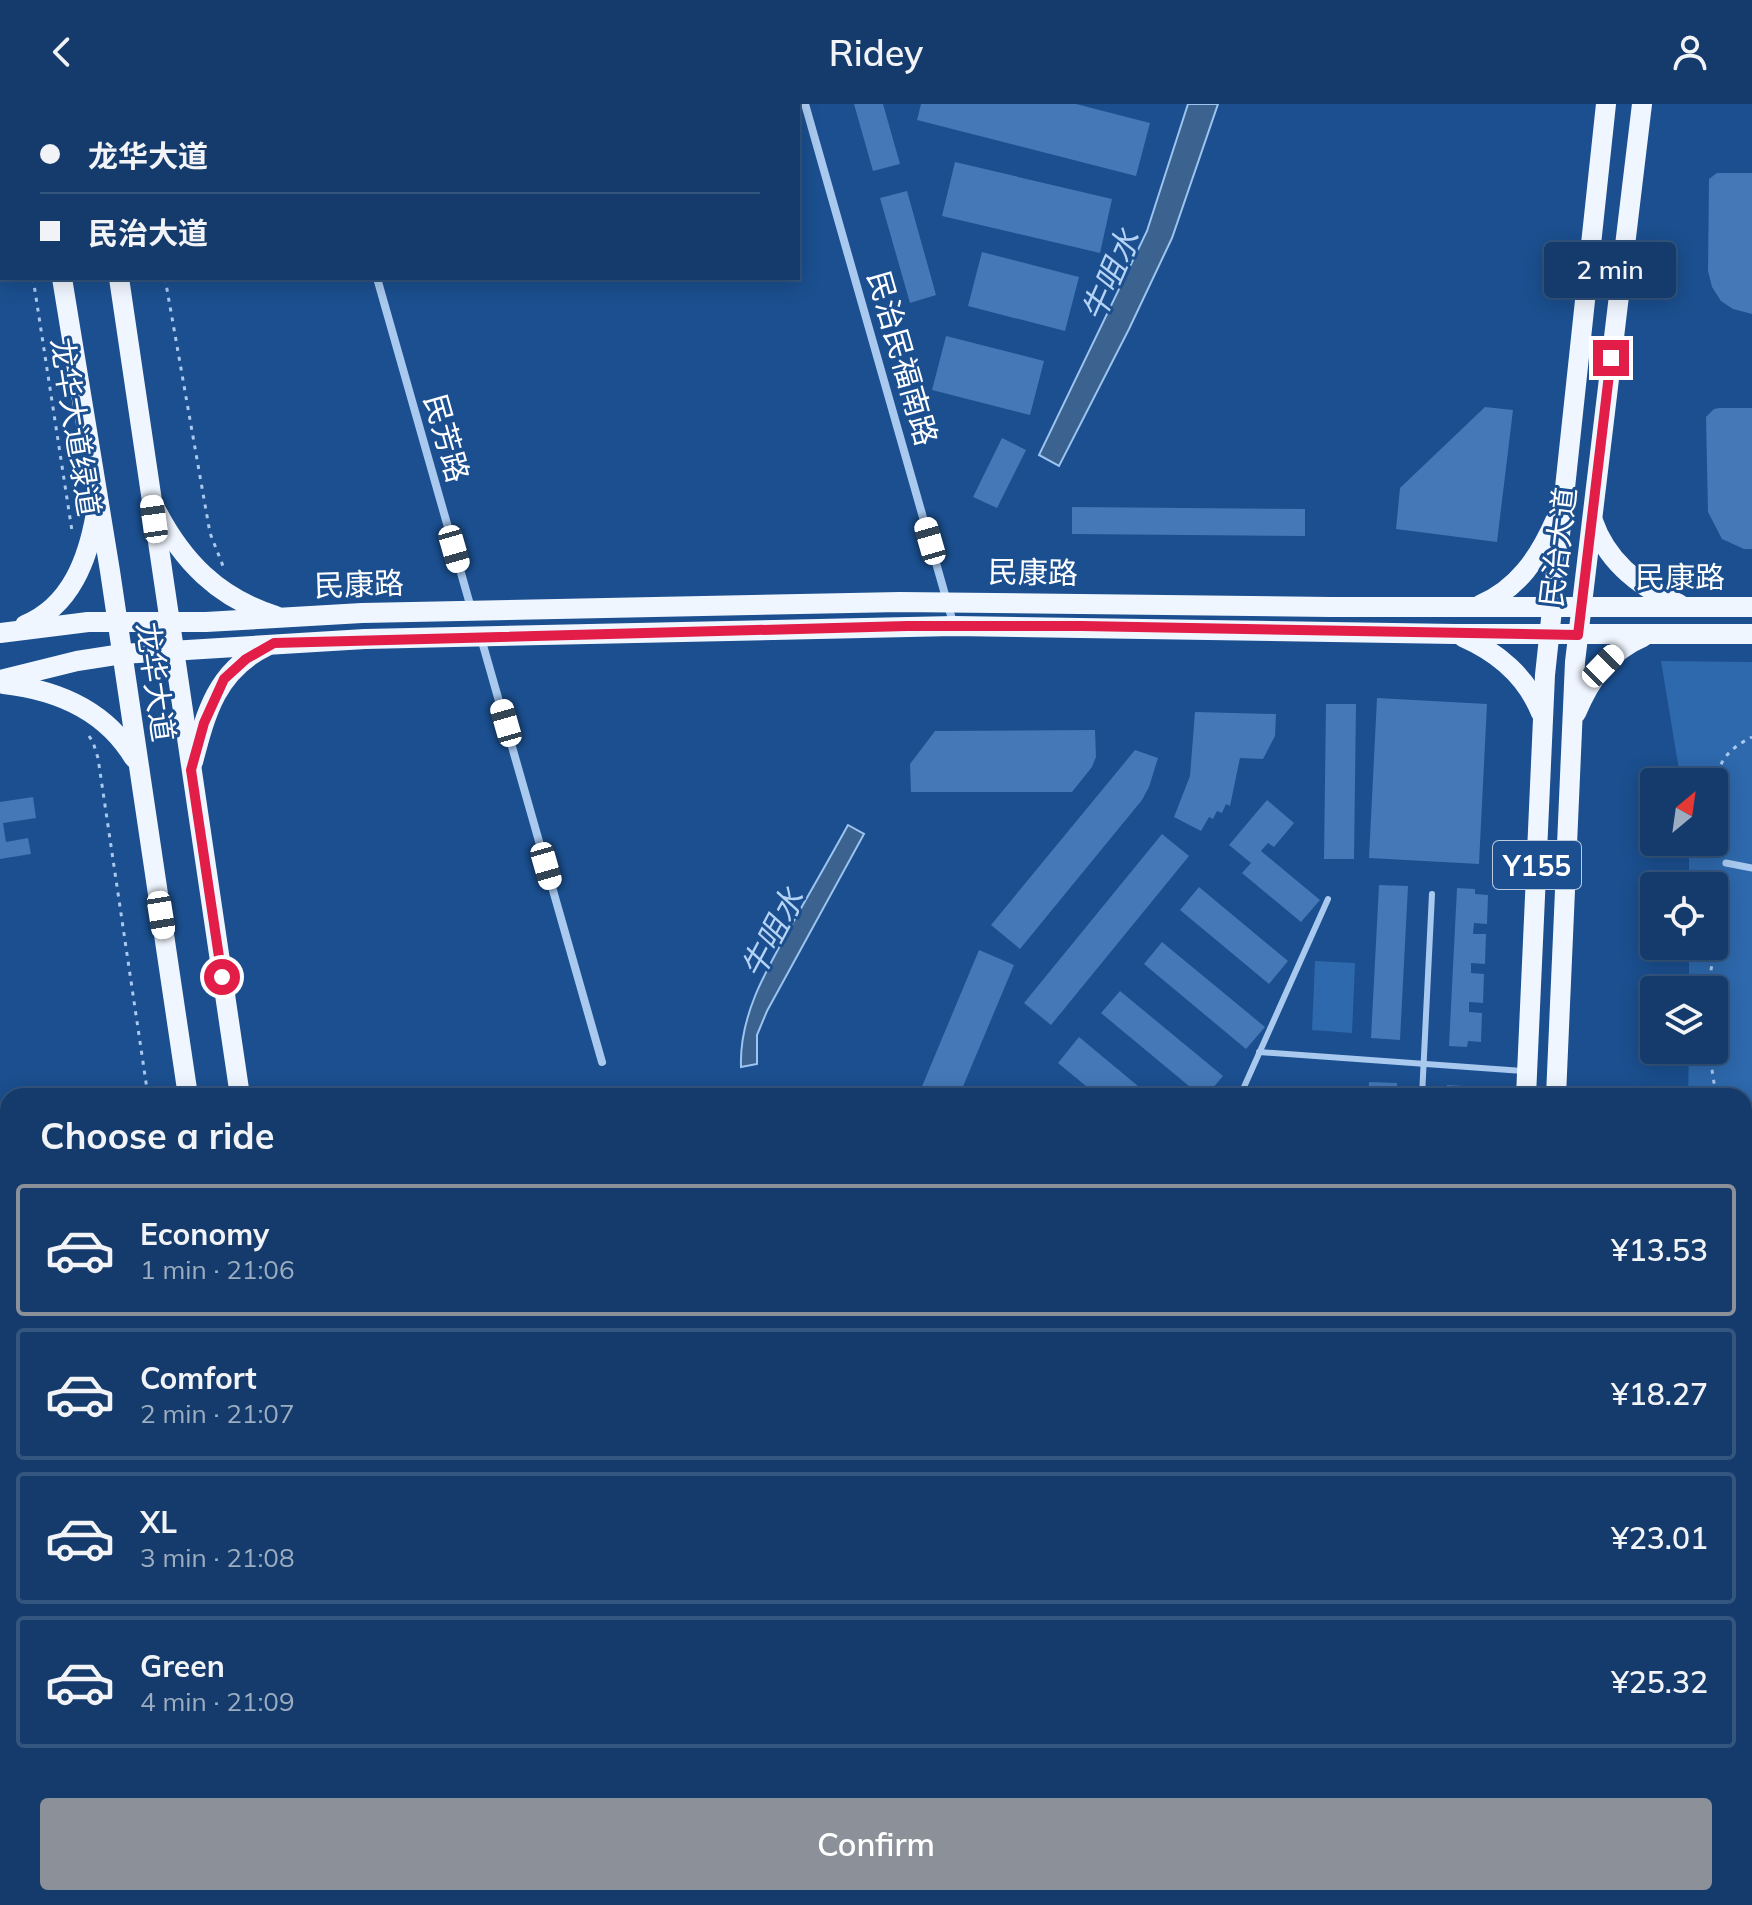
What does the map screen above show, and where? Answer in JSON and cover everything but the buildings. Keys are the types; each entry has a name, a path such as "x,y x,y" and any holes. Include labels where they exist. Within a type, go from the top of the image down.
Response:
{"main road":[{"name":"民治大道","path":"1526,1088 1548,635 1606,104"},
{"name":"民治大道","path":"1556,1088 1571,724 1578,635 1642,104"},
{"name":"龙华大道","path":"62,280 187,1088"},
{"name":"龙华大道","path":"119,280 239,1088"},
{"path":"6,632 30,623 54,606 70,589 87,551 97,497"},
{"path":"151,497 184,556 215,586 249,605 284,618"},
{"path":"1473,607 1494,599 1519,580 1546,540 1562,498"},
{"path":"1592,516 1598,536 1624,571 1664,597 1687,607"},
{"name":"民康路","path":"6,632 75,622 947,602 1752,607"},
{"name":"民康路","path":"0,682 77,661 122,654 274,643 480,637 954,626 1548,635 1752,634"},
{"path":"1455,634 1478,644 1512,669 1536,699 1543,718"},
{"path":"1571,724 1603,666 1630,642 1649,634"},
{"path":"191,770 204,723 224,679 246,659 274,643"},
{"path":"0,682 37,690 85,708 120,737 138,765"}],"street":[{"name":"民治民福南路","path":"805,104 954,626"},
{"name":"民芳路","path":"378,280 472,611"},
{"path":"480,637 602,1062"},
{"path":"1726,863 1752,868"}],"lane":[{"path":"1422,1088 1432,894"},
{"path":"1243,1088 1328,899"},
{"path":"1259,1052 1527,1071"}],"path":[{"name":"龙华大道绿道","path":"33,280 71,537"},
{"path":"165,280 210,533 225,569"},
{"path":"85,731 93,742 98,758 147,1088"},
{"path":"1718,768 1735,745 1752,737"},
{"path":"1709,976 1728,900 1725,856"},
{"path":"1711,1064 1715,1088"}],"shaded area":[{"path":"1188,104 1218,104 1172,238 1059,466 1039,455 1147,231"},
{"path":"1661,661 1752,662 1752,1088 1688,1088 1689,1064 1728,1064 1728,976 1689,976 1689,960 1728,960 1728,872 1689,872 1689,856 1728,856 1728,768 1679,768"},
{"path":"848,825 864,834 767,1011 757,1035 757,1064 741,1067 745,1027 758,989"},
{"path":"1315,961 1355,963 1352,1033 1312,1030"}],"route":[{"path":"222,977 191,770 216,693 233,669 256,651 274,643 365,639 907,626 1578,635 1611,358"}],"water label":[{"name":"牛咀水","path":"1110,275"},
{"name":"牛咀水","path":"772,933"}]}
